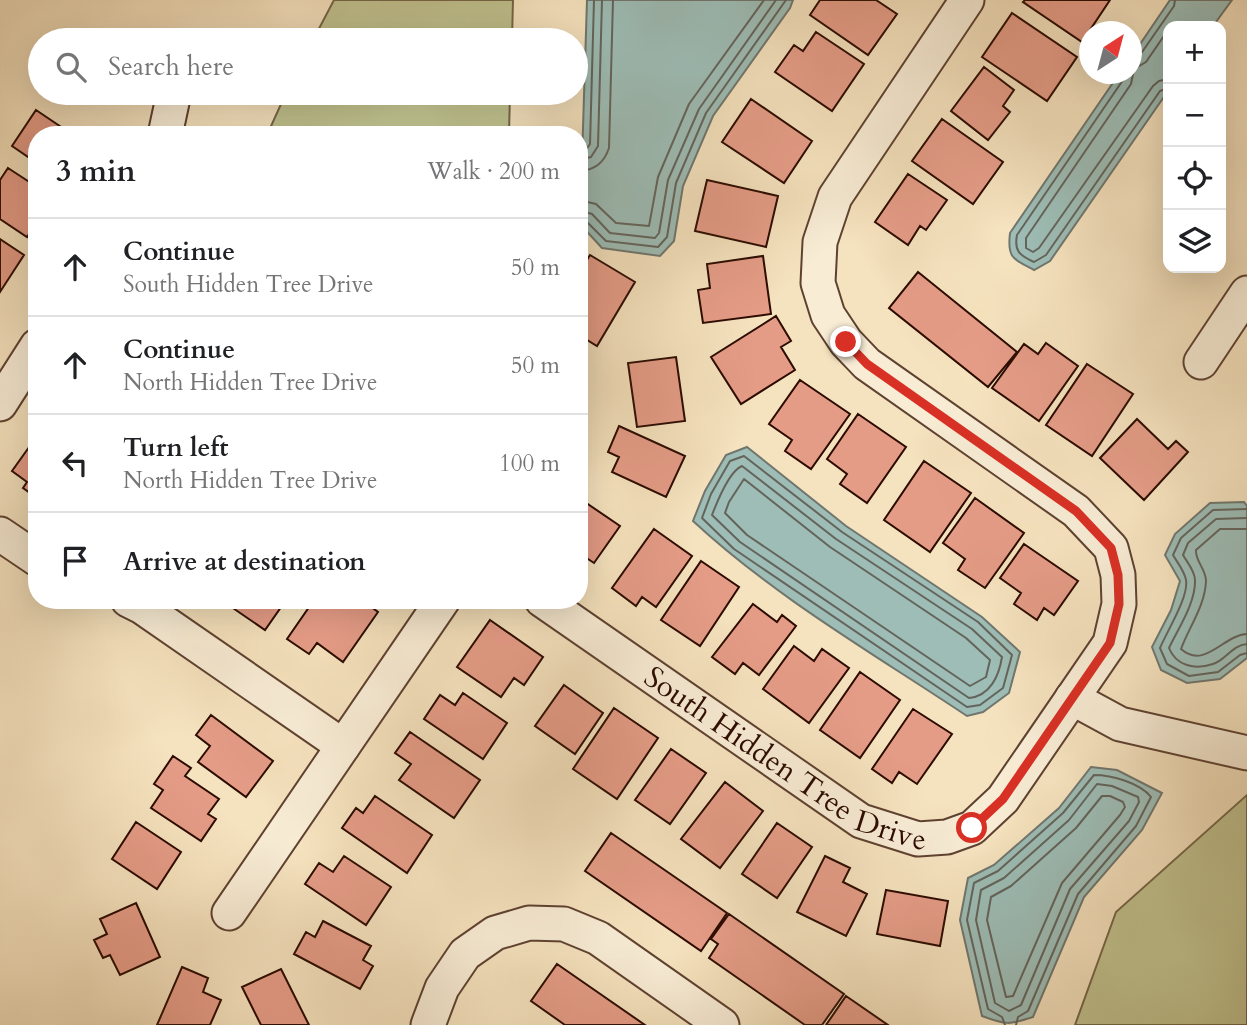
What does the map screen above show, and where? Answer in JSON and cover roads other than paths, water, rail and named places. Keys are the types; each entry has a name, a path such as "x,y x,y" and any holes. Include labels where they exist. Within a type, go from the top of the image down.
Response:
{"street":[{"name":"South Hidden Tree Drive","path":"555,609 861,821 918,839 947,837 972,828 1003,799 1110,643 1119,604 1118,575 1111,548 1076,511 867,364 846,342 828,315 818,283 820,242 835,197 967,0"},
{"path":"167,126 171,105"},
{"path":"1201,362 1247,293"},
{"path":"0,404 28,360"},
{"path":"0,534 28,553"},
{"path":"143,609 343,746"},
{"path":"229,913 437,609"},
{"path":"1072,698 1120,724 1247,752"},
{"path":"428,1025 442,988 466,954 495,933 529,923 564,924 598,938 722,1025"}],"water":[{"path":"587,0 793,0 713,116 683,186 674,241 660,256 602,248 588,233 588,126 583,126 584,105 588,105"},
{"path":"1170,0 1232,0 1217,21 1163,21 1163,98 1050,261 1034,270 1013,257 1010,233 1112,84 1142,84 1142,41"},
{"path":"747,447 846,526 982,617 1020,652 1009,693 983,712 967,716 791,600 693,521 705,491 726,455"},
{"path":"1244,502 1247,506 1247,658 1220,679 1187,683 1161,670 1152,647 1171,610 1180,581 1165,555 1175,534 1210,503"},
{"path":"1091,767 1117,770 1162,793 1142,830 1084,897 1033,1017 1007,1023 982,1016 960,920 968,878 994,865 1059,808"}]}
